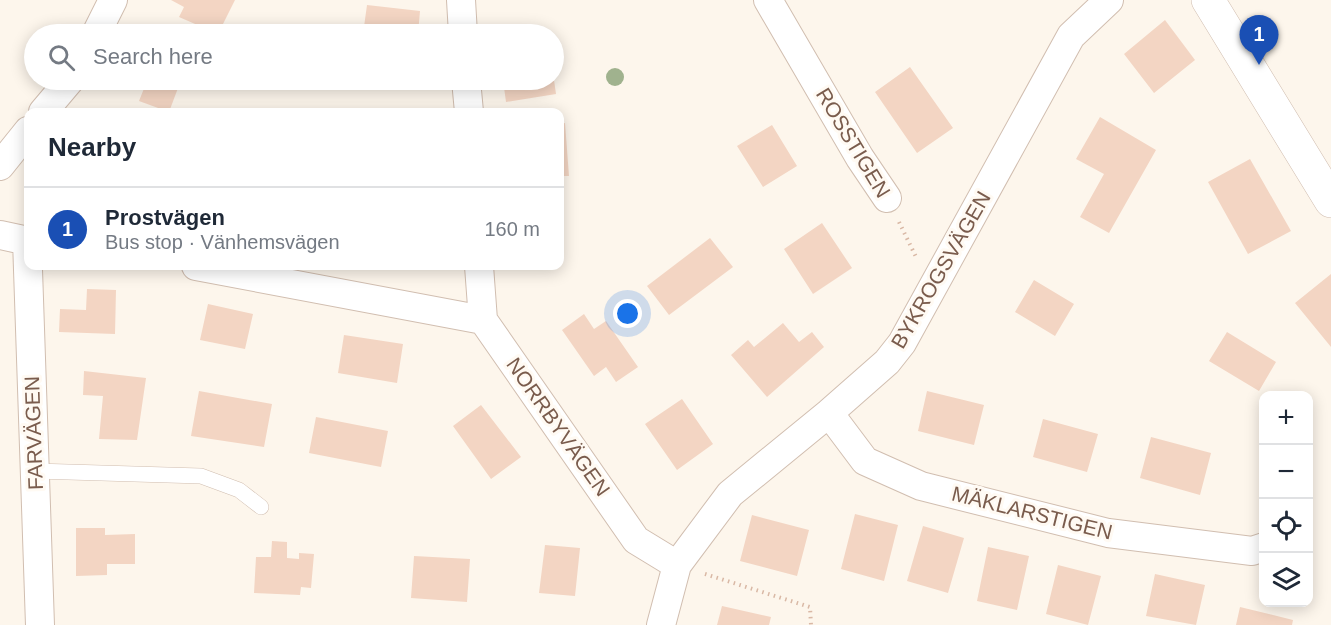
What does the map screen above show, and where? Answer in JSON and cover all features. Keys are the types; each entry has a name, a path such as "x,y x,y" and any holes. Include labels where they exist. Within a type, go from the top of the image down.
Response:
{"street":[{"path":"101,24 113,0"},
{"path":"461,0 462,24"},
{"name":"ROSSTIGEN","path":"768,0 860,158 887,198"},
{"name":"BYKROGSVÄGEN","path":"661,625 677,565 729,494 829,413 887,362 902,343 1071,36 1109,0"},
{"path":"1208,0 1331,201"},
{"path":"46,108 62,90"},
{"path":"467,90 469,108"},
{"path":"0,166 24,136"},
{"name":"FARVÄGEN","path":"19,239 35,471 40,625"},
{"path":"217,270 483,320 479,270"},
{"name":"NORRBYVÄGEN","path":"483,320 636,540 677,565"},
{"name":"MÄKLARSTIGEN","path":"829,413 865,461 921,486 1108,533 1252,552 1259,549"}],"lane":[{"path":"35,471 201,476 239,490 261,507"}],"path":[{"name":"ROSSTIGEN","path":"887,198 932,290"},
{"path":"677,565 810,607 811,625"}],"building":[{"path":"171,0 235,0 223,24 195,24 179,17 184,7"},
{"path":"367,5 420,11 419,24 364,24"},
{"path":"1165,20 1195,60 1154,93 1124,54"},
{"path":"910,67 953,128 917,153 875,92"},
{"path":"143,90 177,90 170,108 158,108 139,101"},
{"path":"504,90 555,90 556,94 506,102"},
{"path":"1100,117 1156,150 1109,233 1080,217 1104,174 1076,159"},
{"path":"565,123 569,176 564,176"},
{"path":"772,125 797,166 763,187 737,146"},
{"path":"1250,159 1291,231 1248,254 1208,182"},
{"path":"822,223 852,268 813,294 784,249"},
{"path":"710,238 733,267 669,315 647,286"},
{"path":"1331,274 1331,347 1295,303"},
{"path":"1034,280 1074,304 1055,336 1015,312"},
{"path":"87,289 116,290 115,334 59,332 60,309 86,310"},
{"path":"208,304 253,314 245,349 200,340"},
{"path":"584,314 594,329 606,321 638,367 616,382 606,367 594,376 562,330"},
{"path":"783,323 799,342 812,332 824,347 767,397 731,355 748,340 754,347"},
{"path":"1227,332 1276,362 1259,391 1209,361"},
{"path":"344,335 403,344 397,383 338,373"},
{"path":"84,371 146,378 137,440 99,439 103,396 83,395"},
{"path":"199,391 272,404 264,447 191,436"},
{"path":"927,391 984,405 974,445 918,431"},
{"path":"682,399 713,444 677,470 645,424"},
{"path":"481,405 521,457 491,479 453,426"},
{"path":"316,417 388,431 381,467 309,453"},
{"path":"1043,419 1098,434 1087,472 1033,457"},
{"path":"1151,437 1211,453 1200,495 1140,478"},
{"path":"855,514 898,525 884,581 841,569"},
{"path":"752,515 809,530 797,576 740,561"},
{"path":"923,526 964,538 948,593 907,581"},
{"path":"76,528 105,528 105,535 135,534 135,564 107,564 107,575 76,576"},
{"path":"272,541 287,542 287,558 299,559 299,553 314,554 311,588 301,587 300,595 254,593 256,557 271,557"},
{"path":"545,545 580,548 575,596 539,593"},
{"path":"988,547 1029,556 1017,610 977,601"},
{"path":"414,556 470,559 467,602 411,598"},
{"path":"1058,565 1101,576 1088,625 1046,614"},
{"path":"1155,574 1205,585 1196,625 1146,616"},
{"path":"722,606 771,617 769,625 717,625"},
{"path":"1240,607 1293,620 1292,625 1236,625"}],"place":[{"name":"Prostvägen","path":"1259,65"}]}
